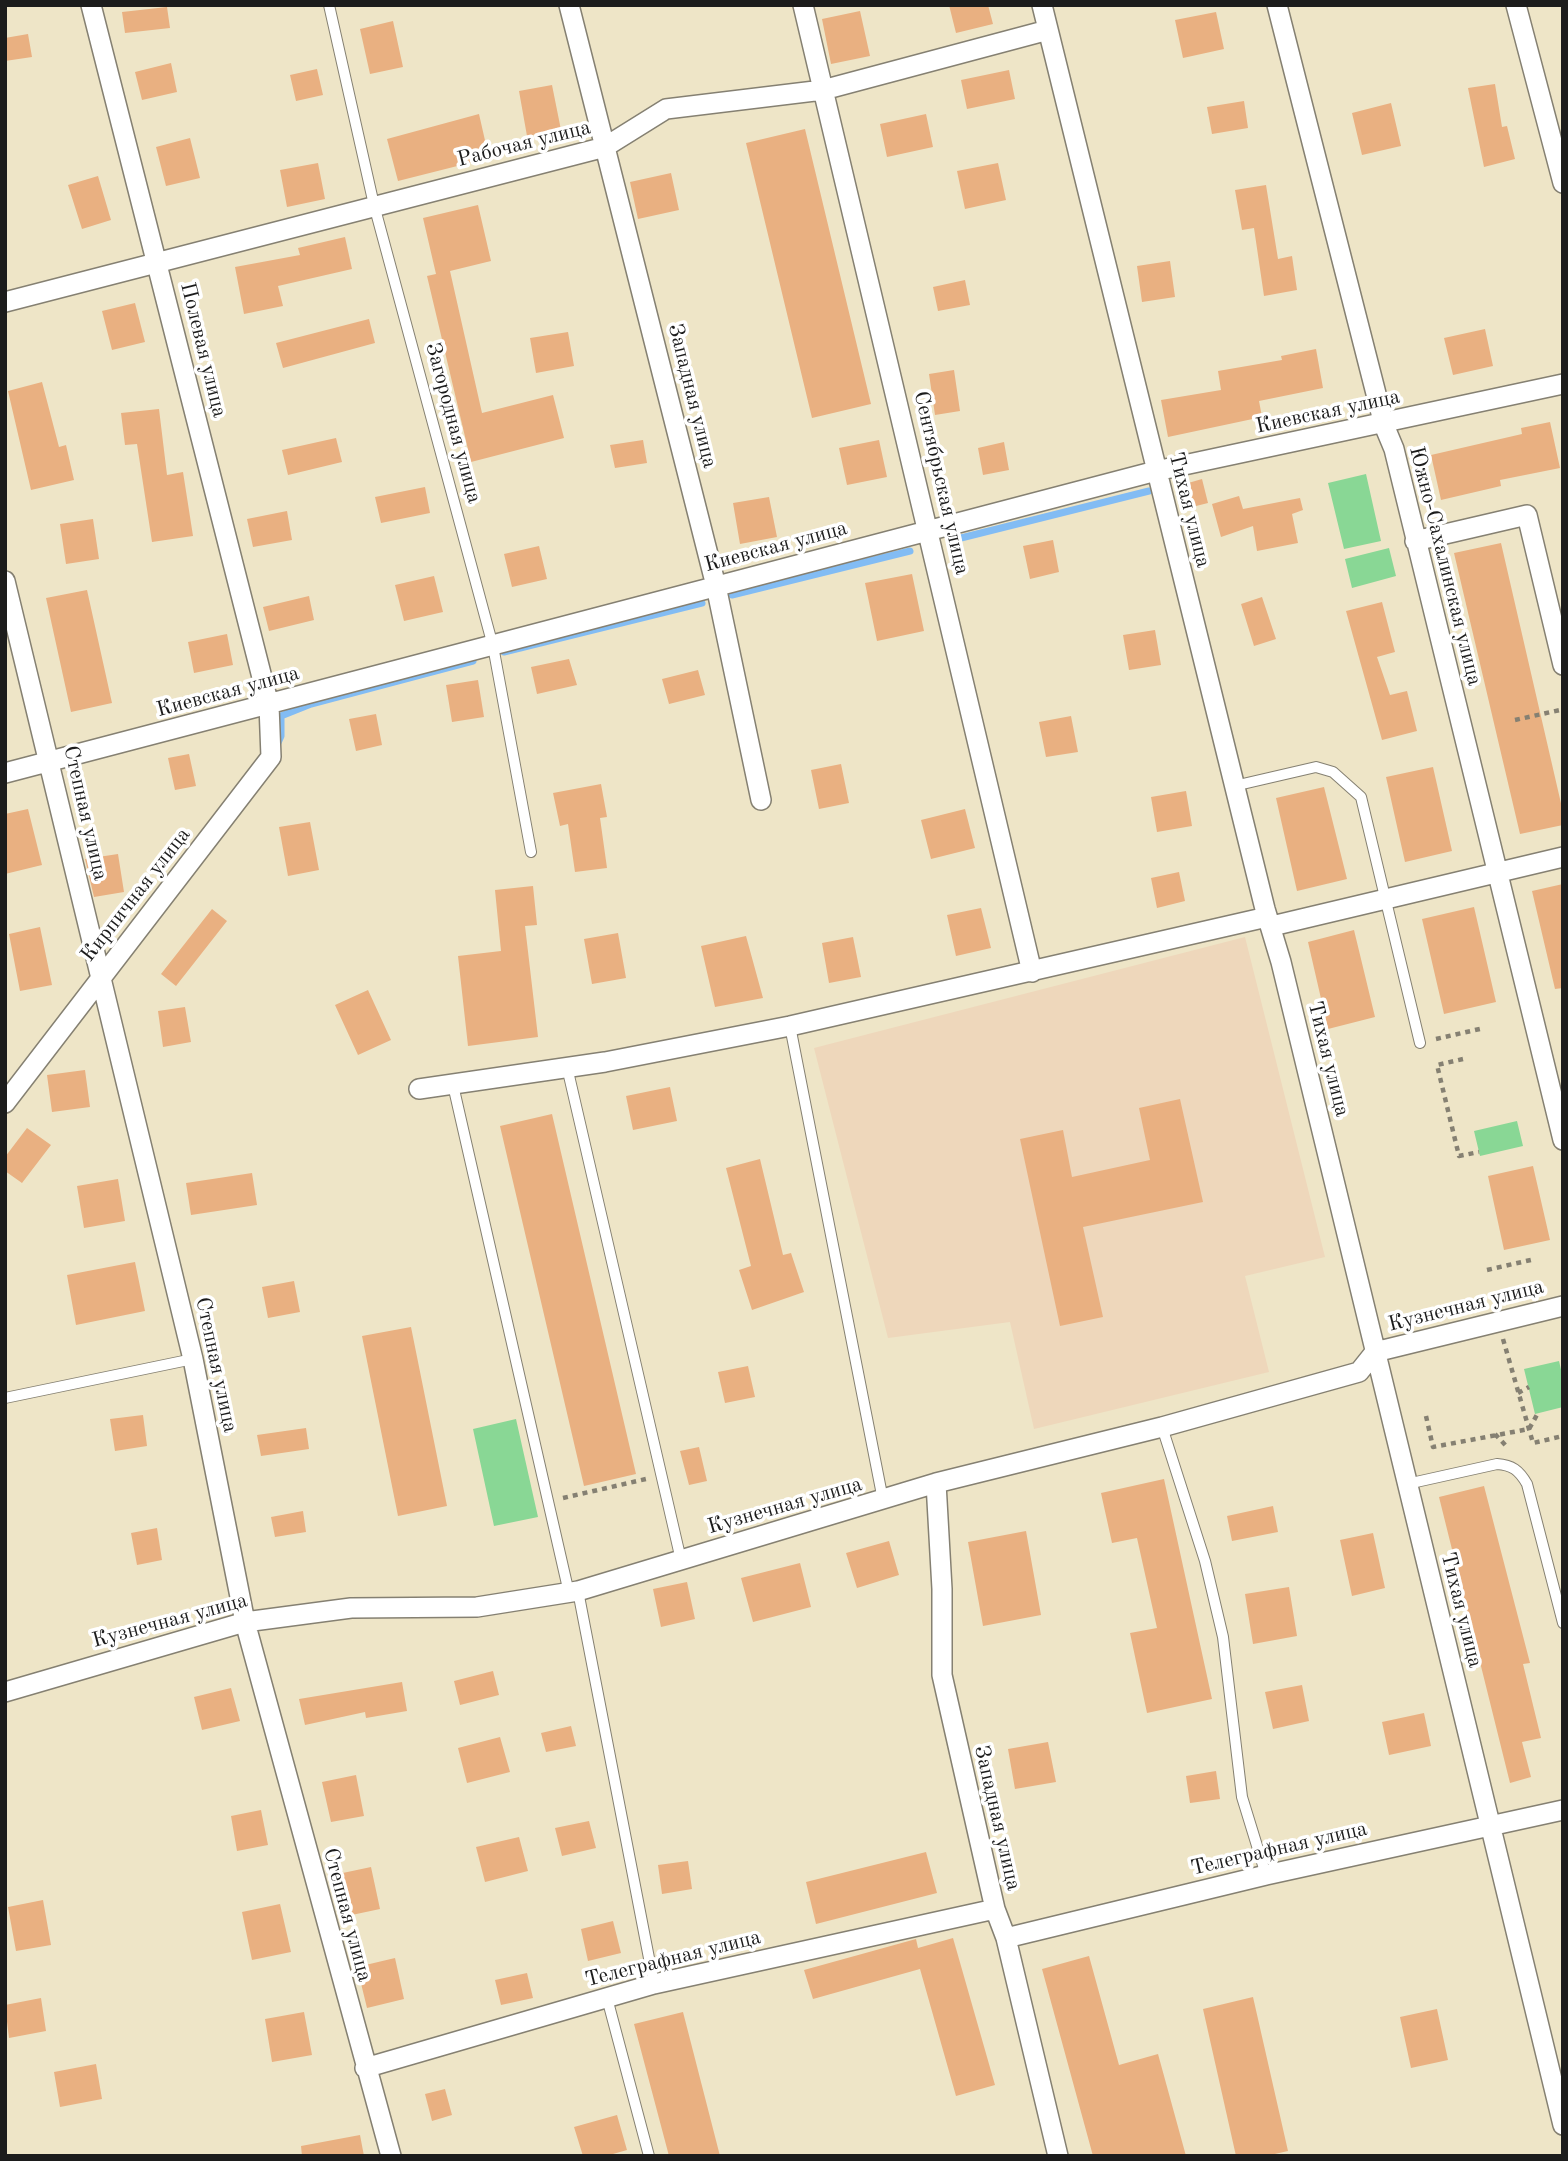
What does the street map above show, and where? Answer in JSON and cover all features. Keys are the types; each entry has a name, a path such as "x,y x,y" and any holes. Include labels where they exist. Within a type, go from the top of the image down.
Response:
{"street":[{"name":"Полевая улица","path":"91,5 269,705"},
{"name":"Западная улица","path":"569,5 716,586 761,800"},
{"name":"Сентябрьская улица","path":"803,5 1032,972"},
{"name":"Тихая улица","path":"1042,5 1563,2125"},
{"name":"Южно-Сахалинская улица","path":"1277,5 1384,425 1394,449 1563,1140"},
{"path":"1516,5 1563,183"},
{"name":"Рабочая улица","path":"5,302 158,264 374,205 605,148 666,109 823,90 1048,30"},
{"name":"Киевская улица","path":"5,774 1156,471 1384,425 1563,384"},
{"path":"1415,541 1527,515 1563,665"},
{"name":"Степная улица","path":"5,581 193,1359 245,1622 391,2156"},
{"name":"Кирпичная улица","path":"5,1103 271,757 269,705"},
{"path":"419,1089 790,1026 1269,921 1384,899 1563,857"},
{"name":"Кузнечная улица","path":"5,1692 245,1622 351,1608 477,1607 574,1592 936,1483 1162,1427 1359,1372 1375,1352 1563,1306"},
{"name":"Западная улица","path":"936,1483 942,1590 942,1675 995,1909 1006,1938 1058,2156"},
{"name":"Телеграфная улица","path":"1006,1938 1266,1875 1488,1824 1563,1810"},
{"name":"Телеграфная улица","path":"365,2068 654,1984 995,1909"}],"lane":[{"name":"Загородная улица","path":"329,5 374,205 493,646 531,852"},
{"path":"1234,786 1316,767 1333,772 1361,797 1420,1043"},
{"path":"790,1026 883,1501"},
{"path":"566,1066 681,1561"},
{"path":"453,1085 548,1502 574,1592 654,1984"},
{"path":"5,1398 193,1359"},
{"path":"1162,1427 1205,1561 1223,1637 1242,1797 1266,1875"},
{"path":"1407,1484 1497,1464 1510,1465 1521,1472 1527,1484 1563,1623"},
{"path":"607,1998 649,2156"}],"path":[{"path":"1515,720 1560,710"},
{"path":"1432,1040 1484,1028"},
{"path":"1463,1059 1437,1065 1459,1157 1479,1152"},
{"path":"1488,1270 1535,1259"},
{"path":"1503,1339 1533,1443 1563,1436"},
{"path":"1518,1393 1528,1387"},
{"path":"1529,1429 1538,1413"},
{"path":"1426,1416 1433,1447 1494,1433 1529,1429"},
{"path":"1494,1433 1508,1449"},
{"path":"548,1502 661,1475"}],"shaded area":[{"path":"1245,937 1325,1257 1245,1276 1269,1372 1034,1429 1010,1322 888,1338 814,1048"}],"green space":[{"path":"1366,474 1381,541 1344,549 1328,483"},
{"path":"1389,548 1396,576 1352,588 1345,559"},
{"path":"1517,1121 1523,1146 1480,1156 1474,1131"},
{"path":"1559,1361 1563,1378 1563,1407 1535,1414 1524,1369"},
{"path":"516,1419 538,1517 494,1526 473,1429"}],"building":[{"path":"949,5 988,5 993,24 956,33"},
{"path":"167,7 170,28 125,33 122,12"},
{"path":"860,11 870,56 831,64 822,19"},
{"path":"1216,12 1224,49 1183,58 1175,20"},
{"path":"393,21 403,67 370,74 360,29"},
{"path":"28,34 32,57 5,61 5,38"},
{"path":"171,63 177,92 142,100 135,72"},
{"path":"317,69 323,95 296,101 290,75"},
{"path":"1009,70 1015,99 967,109 961,80"},
{"path":"1495,84 1502,127 1507,126 1515,159 1484,167 1468,88"},
{"path":"552,85 561,130 527,136 519,91"},
{"path":"1244,101 1248,128 1212,134 1207,107"},
{"path":"1391,103 1401,146 1362,155 1352,113"},
{"path":"479,114 489,158 398,181 387,139"},
{"path":"926,114 933,147 887,157 880,124"},
{"path":"805,129 871,404 812,418 746,143"},
{"path":"190,138 200,178 166,186 156,147"},
{"path":"318,163 325,199 287,207 280,170"},
{"path":"998,163 1006,200 965,209 957,171"},
{"path":"671,173 679,210 638,219 630,182"},
{"path":"98,176 111,220 82,229 68,185"},
{"path":"1266,185 1278,259 1292,256 1297,290 1264,296 1254,228 1242,230 1235,190"},
{"path":"478,205 491,261 450,271 482,413 553,395 564,438 471,462 427,276 436,274 423,218"},
{"path":"345,237 352,269 278,286 283,306 244,314 235,267 300,255 298,248"},
{"path":"1170,261 1175,297 1142,302 1137,266"},
{"path":"965,280 970,305 938,311 933,287"},
{"path":"135,303 145,342 112,350 102,311"},
{"path":"369,319 375,343 283,368 276,343"},
{"path":"1485,329 1493,366 1453,375 1444,338"},
{"path":"568,332 574,366 536,373 530,338"},
{"path":"1316,349 1323,388 1259,401 1262,417 1168,437 1161,400 1221,390 1218,371 1282,360 1281,356"},
{"path":"954,370 960,411 935,415 929,374"},
{"path":"42,382 59,447 66,445 74,480 31,490 8,391"},
{"path":"159,409 167,475 183,472 193,536 152,542 137,444 125,445 121,413"},
{"path":"1550,422 1560,468 1500,480 1501,486 1441,500 1431,455 1522,434 1521,428"},
{"path":"336,438 342,462 288,475 282,450"},
{"path":"643,440 647,463 615,468 610,445"},
{"path":"879,440 887,477 847,485 839,448"},
{"path":"1004,442 1009,470 983,475 978,448"},
{"path":"1202,479 1208,503 1184,509 1178,486"},
{"path":"425,487 430,513 381,523 375,497"},
{"path":"1239,496 1243,509 1300,498 1303,510 1292,514 1298,543 1257,551 1253,526 1221,537 1212,504"},
{"path":"769,497 777,537 740,544 733,503"},
{"path":"287,511 292,540 253,547 247,519"},
{"path":"93,519 99,559 66,564 60,524"},
{"path":"1053,540 1059,572 1030,579 1023,546"},
{"path":"1501,543 1563,812 1563,825 1520,834 1454,553"},
{"path":"539,546 547,579 512,587 504,554"},
{"path":"912,574 924,631 877,641 865,583"},
{"path":"434,576 443,612 404,621 395,585"},
{"path":"87,590 112,703 71,712 46,598"},
{"path":"309,596 314,620 269,631 263,607"},
{"path":"1262,597 1276,639 1254,646 1241,604"},
{"path":"1382,602 1395,652 1377,657 1390,695 1407,691 1417,731 1382,740 1346,611"},
{"path":"1155,630 1161,665 1129,670 1123,635"},
{"path":"227,634 233,665 194,673 188,642"},
{"path":"569,659 577,685 537,694 531,667"},
{"path":"698,670 705,695 669,704 662,679"},
{"path":"478,680 484,717 452,722 446,685"},
{"path":"376,714 382,745 356,751 349,719"},
{"path":"1071,716 1078,752 1046,757 1039,722"},
{"path":"189,754 196,786 175,790 168,758"},
{"path":"841,764 849,803 819,809 811,770"},
{"path":"1433,767 1452,851 1405,862 1386,777"},
{"path":"601,784 607,817 600,818 607,868 575,872 568,824 560,826 553,793"},
{"path":"1324,787 1347,879 1297,891 1276,798"},
{"path":"1186,791 1192,826 1157,832 1151,797"},
{"path":"28,809 42,865 5,874 5,814"},
{"path":"965,809 975,848 931,859 921,820"},
{"path":"310,822 319,870 288,876 279,827"},
{"path":"118,854 124,892 94,897 85,859"},
{"path":"1179,872 1185,901 1157,908 1151,878"},
{"path":"1563,884 1563,988 1555,989 1532,891"},
{"path":"533,886 537,925 525,926 538,1037 468,1046 458,956 501,951 495,890"},
{"path":"1474,907 1496,1002 1444,1014 1422,919"},
{"path":"981,908 991,948 956,956 947,915"},
{"path":"212,909 227,921 176,986 161,974"},
{"path":"40,927 52,985 20,991 9,934"},
{"path":"1354,930 1375,1017 1328,1029 1308,942"},
{"path":"618,933 626,978 592,984 584,939"},
{"path":"746,936 763,998 715,1007 701,946"},
{"path":"853,937 861,977 829,983 822,943"},
{"path":"368,990 391,1040 358,1055 335,1005"},
{"path":"185,1007 191,1042 163,1047 158,1011"},
{"path":"85,1070 90,1107 52,1112 47,1075"},
{"path":"670,1087 677,1121 633,1130 626,1096"},
{"path":"1180,1099 1203,1202 1083,1227 1103,1317 1060,1326 1020,1139 1063,1130 1072,1177 1150,1160 1139,1108"},
{"path":"552,1114 636,1474 584,1486 500,1126"},
{"path":"27,1128 51,1145 22,1183 5,1171 5,1157"},
{"path":"760,1159 783,1255 791,1253 804,1292 752,1310 739,1270 751,1266 726,1168"},
{"path":"1533,1166 1550,1240 1504,1250 1488,1176"},
{"path":"252,1173 257,1205 191,1215 186,1183"},
{"path":"118,1179 125,1221 84,1228 77,1186"},
{"path":"135,1262 145,1311 76,1325 67,1275"},
{"path":"294,1281 300,1312 268,1318 262,1287"},
{"path":"411,1327 447,1506 398,1516 362,1336"},
{"path":"748,1366 755,1397 725,1403 718,1372"},
{"path":"143,1415 147,1446 115,1451 110,1419"},
{"path":"306,1428 309,1449 261,1456 257,1435"},
{"path":"699,1447 707,1481 689,1485 680,1451"},
{"path":"1164,1479 1212,1699 1147,1713 1130,1633 1157,1628 1137,1538 1112,1543 1101,1493"},
{"path":"1484,1486 1530,1663 1523,1664 1541,1738 1522,1742 1531,1777 1510,1783 1439,1497"},
{"path":"1273,1506 1278,1532 1232,1541 1227,1516"},
{"path":"303,1511 306,1532 275,1537 271,1517"},
{"path":"157,1528 162,1560 137,1565 131,1533"},
{"path":"1026,1531 1041,1615 983,1626 968,1542"},
{"path":"1373,1533 1385,1588 1352,1596 1340,1540"},
{"path":"889,1541 899,1575 857,1588 846,1553"},
{"path":"800,1563 811,1607 753,1622 741,1578"},
{"path":"687,1582 695,1619 661,1627 653,1589"},
{"path":"1289,1587 1297,1636 1253,1644 1245,1594"},
{"path":"493,1671 499,1695 460,1705 454,1681"},
{"path":"402,1682 407,1711 366,1718 365,1712 305,1725 299,1699"},
{"path":"1302,1685 1309,1721 1273,1729 1265,1692"},
{"path":"231,1688 240,1721 202,1730 194,1697"},
{"path":"1424,1713 1431,1746 1389,1755 1382,1722"},
{"path":"571,1726 576,1746 546,1752 541,1733"},
{"path":"500,1737 510,1772 467,1783 458,1748"},
{"path":"1048,1742 1056,1782 1015,1789 1008,1749"},
{"path":"1216,1771 1220,1799 1190,1803 1186,1776"},
{"path":"356,1775 364,1816 331,1822 322,1782"},
{"path":"261,1810 268,1845 237,1851 231,1816"},
{"path":"589,1821 596,1848 562,1856 555,1828"},
{"path":"519,1837 528,1871 485,1882 476,1847"},
{"path":"926,1852 937,1893 816,1924 806,1882"},
{"path":"688,1861 692,1889 662,1894 658,1865"},
{"path":"371,1867 380,1909 347,1916 338,1874"},
{"path":"43,1900 51,1945 16,1951 8,1907"},
{"path":"280,1904 291,1952 252,1960 242,1912"},
{"path":"613,1921 621,1953 588,1961 581,1929"},
{"path":"953,1938 995,2085 956,2096 920,1969 813,1999 804,1970 916,1939 918,1948"},
{"path":"1089,1956 1119,2065 1158,2054 1186,2156 1093,2156 1042,1969"},
{"path":"395,1958 404,1999 367,2008 357,1967"},
{"path":"527,1973 533,1998 501,2005 495,1980"},
{"path":"1253,1997 1288,2151 1266,2156 1236,2156 1203,2009"},
{"path":"41,1998 46,2031 9,2038 5,2005"},
{"path":"1437,2009 1448,2060 1411,2068 1400,2017"},
{"path":"304,2012 312,2055 272,2062 265,2019"},
{"path":"683,2012 720,2156 669,2156 634,2024"},
{"path":"96,2064 102,2099 60,2107 54,2072"},
{"path":"445,2089 452,2115 432,2121 425,2094"},
{"path":"617,2115 627,2150 606,2156 583,2156 574,2127"},
{"path":"360,2135 364,2156 302,2156 301,2146"}],"waterway":[{"path":"953,540 1149,491"},
{"path":"732,595 910,551"},
{"path":"504,652 702,603"},
{"path":"277,745 281,736 281,716 311,704 473,661"}]}
